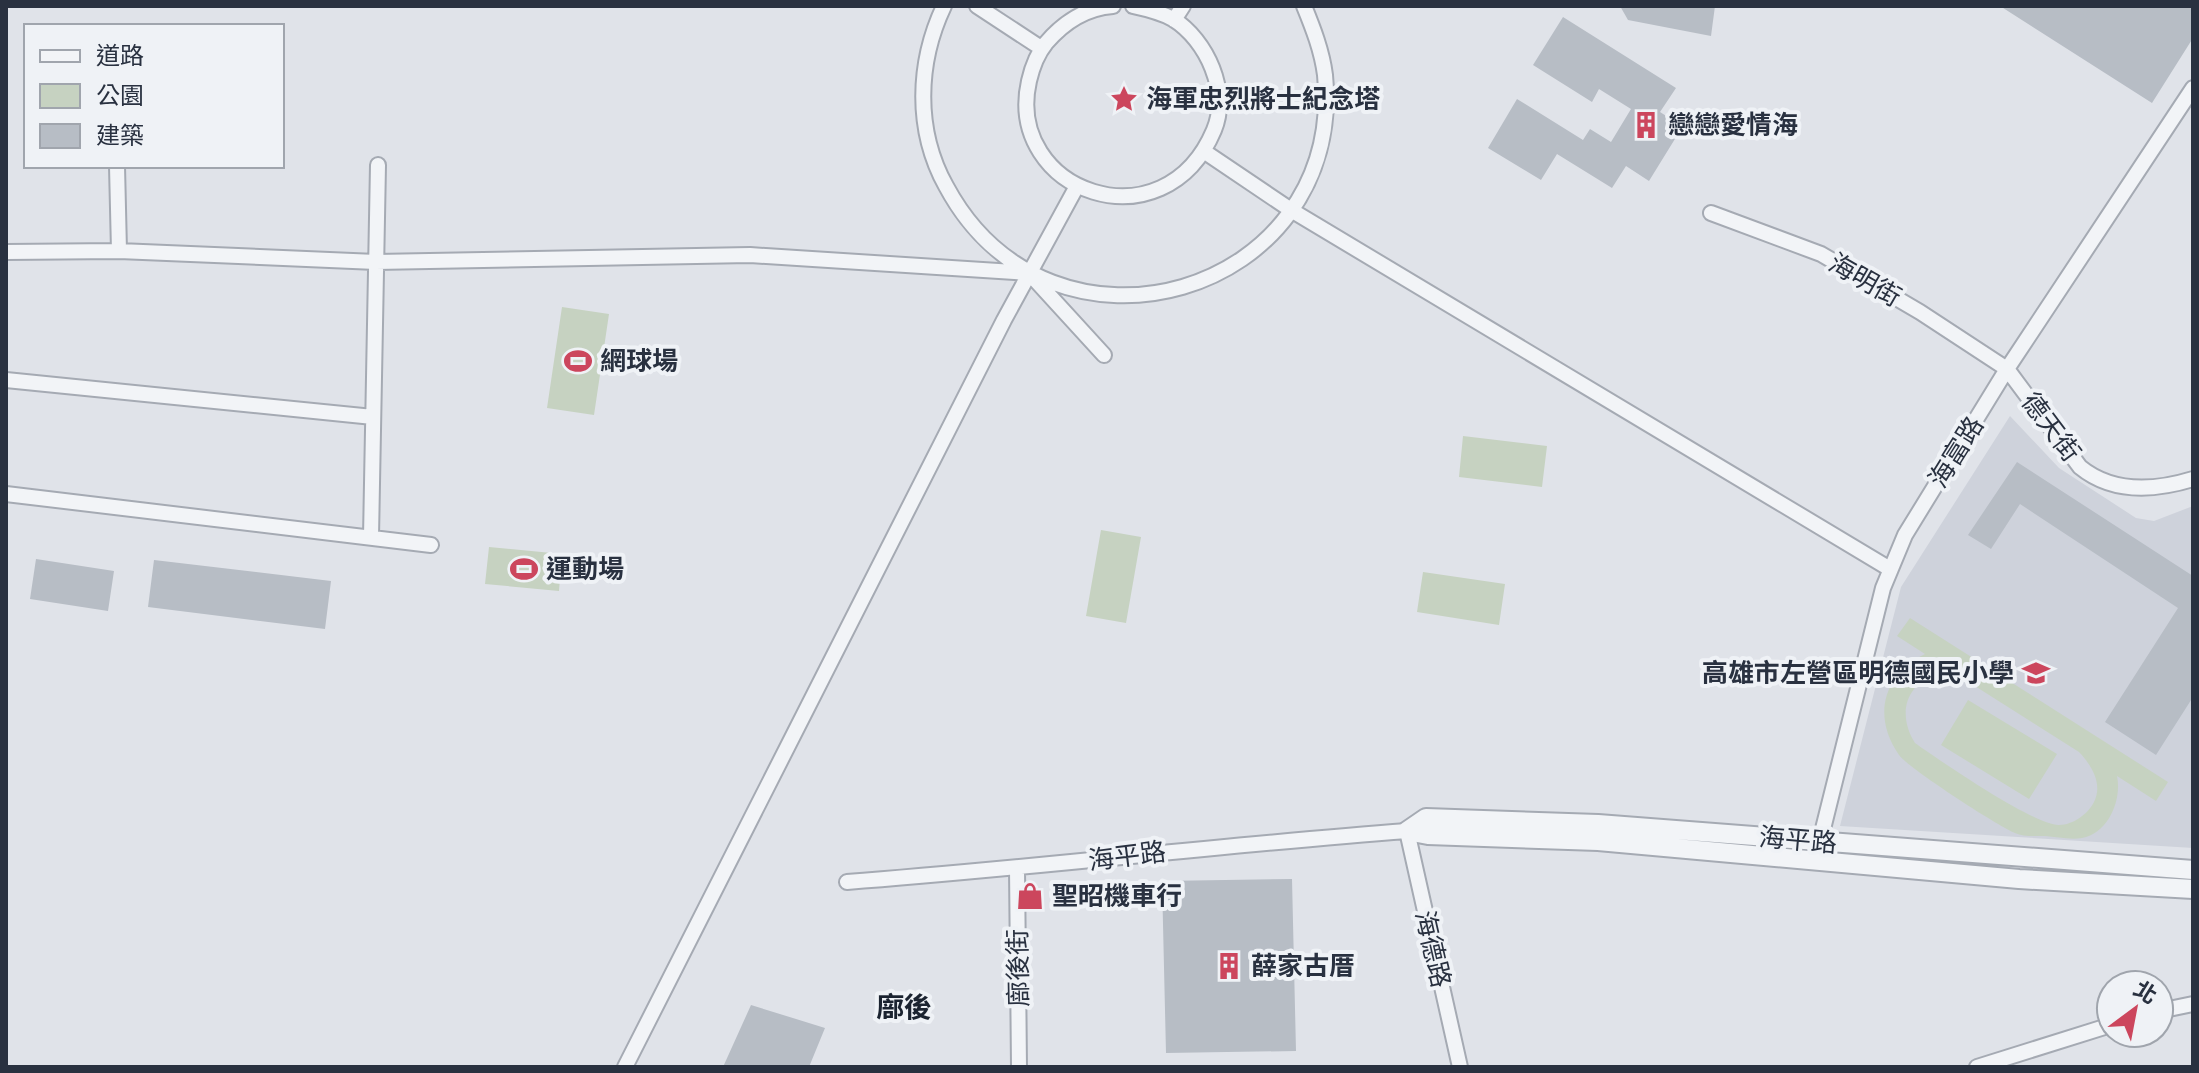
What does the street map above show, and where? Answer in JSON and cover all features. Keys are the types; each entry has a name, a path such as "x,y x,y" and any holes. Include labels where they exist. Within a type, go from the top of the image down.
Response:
{"street":[{"path":"944,6 932,32 923,78 924,125 937,170 959,211 991,246 1029,273 1104,355"},
{"path":"977,6 1041,48"},
{"path":"1113,6 1078,15 1058,29 1041,48 1029,80 1027,114 1033,136 1044,157 1059,174 1077,186 1106,196 1135,197 1162,189 1187,174 1205,152 1217,124 1219,94 1212,65 1197,40 1174,20 1151,9 1133,6"},
{"path":"1174,20 1183,6"},
{"path":"6,252 119,251 376,262 750,255 1029,273 1068,289 1110,296 1152,295 1193,285 1231,267 1264,242 1291,210 1320,145 1325,110 1325,74 1304,6"},
{"name":"海富路","path":"1819,851 1883,588 1905,535 2007,369 2193,88"},
{"path":"1205,152 1291,210 1890,569"},
{"path":"371,537 378,165"},
{"path":"117,168 119,251"},
{"path":"625,1067 1029,273 1077,186"},
{"name":"海明街","path":"1711,213 1821,254 1920,312 2007,369"},
{"name":"德天街","path":"2007,369 2080,467 2093,477 2129,489 2193,479"},
{"path":"6,380 373,417"},
{"path":"6,494 431,545"},
{"name":"海平路","path":"847,882 1017,869 1179,850 1407,831 1426,818 1598,824 2019,879 2193,889"},
{"name":"海德路","path":"1407,831 1460,1067"},
{"name":"海平路","path":"1819,851 2193,870"},
{"name":"廍後街","path":"1017,869 1019,1067"},
{"path":"1977,1067 2095,1030"}],"shaded area":[{"name":"高雄市左營區明德國民小學","path":"2010,416 2059,468 2136,518 2154,521 2193,506 2193,848 1840,826 1901,587"}],"green space":[{"name":"網球場","path":"562,307 609,314 594,415 547,408"},
{"path":"1463,436 1547,446 1542,487 1459,477"},
{"path":"1101,530 1141,537 1126,623 1086,616"},
{"name":"運動場","path":"489,547 562,554 559,591 485,584"},
{"path":"1423,572 1505,584 1499,625 1417,612"},
{"path":"1910,618 2168,782 2156,801 2117,776 2117,795 2112,814 2100,829 2082,838 2026,836 2006,828 1954,796 1899,755 1886,726 1886,698 1899,673 1925,654 1897,636","holes":["1941,675 1967,681 2079,752 2092,769 2097,782 2094,802 2084,815 2064,825 2030,815 1987,791 1915,743 1906,721 1912,692 1929,678"]},
{"path":"1968,700 2057,754 2029,799 1941,745"}],"building":[{"path":"1620,6 1715,6 1711,36 1628,20"},
{"path":"2000,6 2193,6 2193,38 2152,103"},
{"path":"1563,17 1676,88 1660,112 1674,121 1669,129 1678,134 1649,181 1626,166 1612,188 1557,154 1541,180 1488,148 1517,99 1583,140 1590,129 1611,142 1631,109 1599,89 1592,102 1533,65"},
{"path":"2017,462 2193,576 2193,697 2156,755 2105,722 2178,608 2020,504 1991,549 1968,535"},
{"path":"36,559 114,571 108,611 30,599"},
{"path":"154,560 331,581 325,629 148,607"},
{"name":"薛家古厝","path":"1292,879 1296,1051 1166,1053 1162,881"},
{"path":"751,1005 825,1028 809,1067 723,1067"}],"place":[{"name":"海軍忠烈將士紀念塔","path":"1124,99"},
{"name":"戀戀愛情海","path":"1646,125"},
{"name":"網球場","path":"578,361"},
{"name":"運動場","path":"524,569"},
{"name":"高雄市左營區明德國民小學","path":"2036,673"},
{"name":"聖昭機車行","path":"1030,896"},
{"name":"薛家古厝","path":"1229,966"}],"district":[{"name":"廍後","path":"904,1007"}]}
